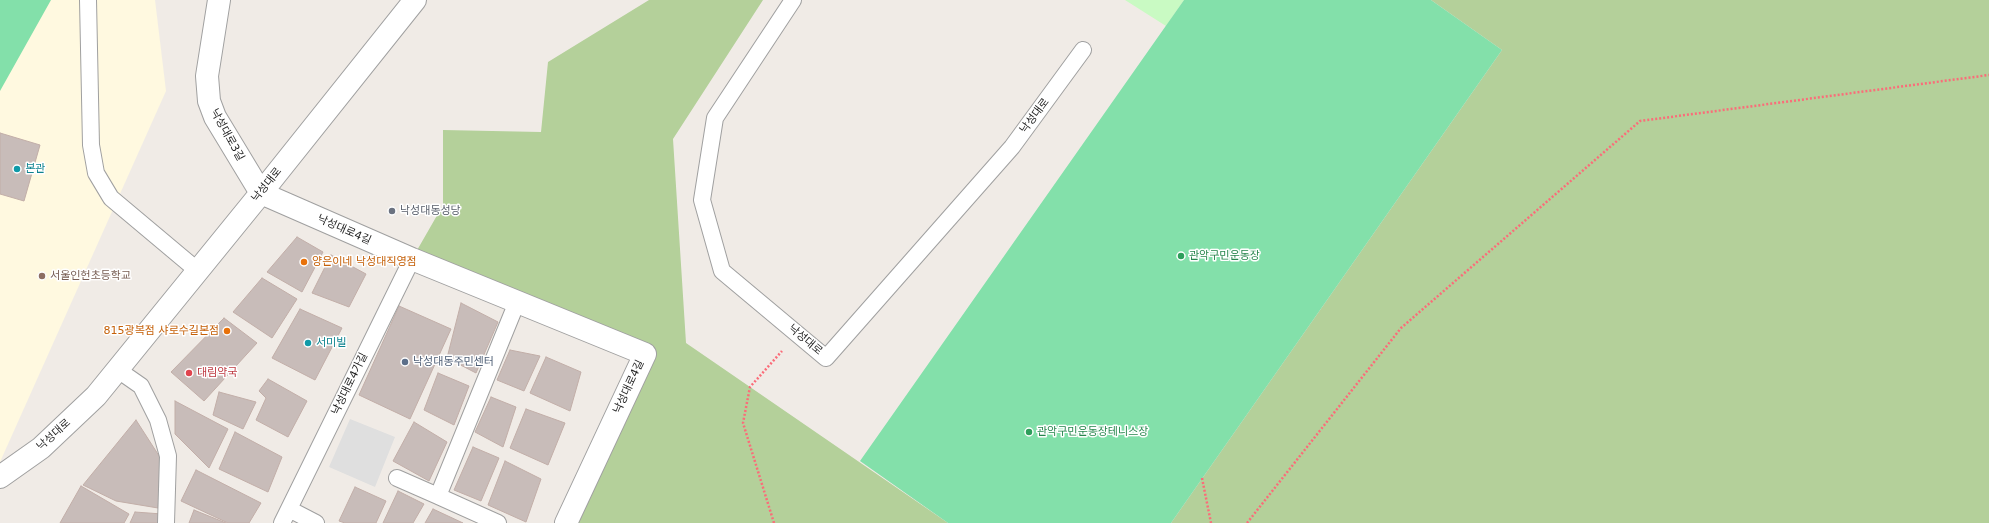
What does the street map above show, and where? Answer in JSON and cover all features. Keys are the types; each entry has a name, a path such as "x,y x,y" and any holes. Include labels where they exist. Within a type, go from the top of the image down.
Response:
{"street":[{"name":"낙성대로3길","path":"219,0 207,76 209,101 215,117 261,194"},
{"name":"낙성대로","path":"0,477 41,448 96,396 261,194 415,0"},
{"name":"낙성대로4길","path":"261,194 412,259 645,354 566,523"}],"lane":[{"path":"88,0 91,146 96,174 111,198 198,271"},
{"name":"낙성대로","path":"793,0 716,118 702,200 722,271 826,358 1012,147 1083,50"},
{"name":"낙성대로4가길","path":"316,523 286,516 412,259"},
{"path":"438,496 516,302"},
{"path":"118,370 141,386 158,420 168,456 166,523"},
{"path":"397,478 498,523"}],"path":[{"path":"1247,523 1401,328 1640,121 1989,75"},
{"path":"774,523 744,423 750,387 797,334"},
{"path":"1202,478 1211,523"}],"shaded area":[{"name":"서울인헌초등학교","path":"0,0 155,0 166,91 0,462"},
{"path":"350,419 395,437 375,487 329,467"}],"green space":[{"path":"0,0 51,0 0,91"},
{"path":"649,0 763,0 673,139 686,343 948,523 566,523 645,354 412,259 443,205 443,130 541,132 548,62"},
{"path":"1125,0 1184,0 1166,26"},
{"name":"관악구민운동장","path":"1184,0 1431,0 1502,50 1171,523 948,523 860,461"},
{"path":"1431,0 1989,0 1989,523 1171,523 1502,50"}],"building":[{"name":"본관","path":"0,133 40,145 24,201 0,194"},
{"path":"297,237 323,252 302,292 267,272"},
{"path":"331,255 366,274 349,307 312,293"},
{"path":"262,278 297,299 272,338 233,312"},
{"path":"461,303 498,322 476,373 447,358"},
{"name":"낙성대동주민센터","path":"399,306 451,329 410,419 359,395"},
{"name":"서미빌","path":"300,309 342,328 315,380 272,358"},
{"path":"224,318 257,343 204,401 171,372"},
{"path":"510,350 540,356 524,391 497,380"},
{"path":"546,357 581,372 570,411 530,393"},
{"path":"438,373 469,386 454,425 424,410"},
{"path":"268,379 307,401 288,437 256,420 266,398 259,391"},
{"path":"219,392 256,402 243,429 213,415"},
{"path":"491,397 516,407 503,447 475,432"},
{"path":"175,401 228,429 209,468 175,434"},
{"path":"526,409 565,423 548,465 510,448"},
{"path":"136,420 163,462 158,508 116,501 83,485"},
{"path":"414,422 447,442 429,481 393,461"},
{"path":"235,432 282,457 268,492 219,469"},
{"path":"473,447 499,458 481,501 454,490"},
{"path":"505,461 541,479 526,522 488,505"},
{"path":"196,470 261,503 249,523 228,523 181,501"},
{"path":"81,486 129,514 124,523 60,523"},
{"path":"355,487 386,501 376,523 345,523 339,521"},
{"path":"398,491 424,504 413,523 383,523"},
{"path":"433,509 463,523 425,523"},
{"path":"194,510 226,523 189,523"},
{"path":"135,512 162,514 161,523 130,523"}],"place":[{"name":"본관","path":"17,169"},
{"name":"낙성대동성당","path":"392,211"},
{"name":"관악구민운동장","path":"1181,256"},
{"name":"양은이네 낙성대직영점","path":"304,262"},
{"name":"서울인헌초등학교","path":"42,276"},
{"name":"815광복점 샤로수길본점","path":"227,331"},
{"name":"서미빌","path":"308,343"},
{"name":"낙성대동주민센터","path":"405,362"},
{"name":"대림약국","path":"189,373"},
{"name":"관악구민운동장테니스장","path":"1029,432"}]}
